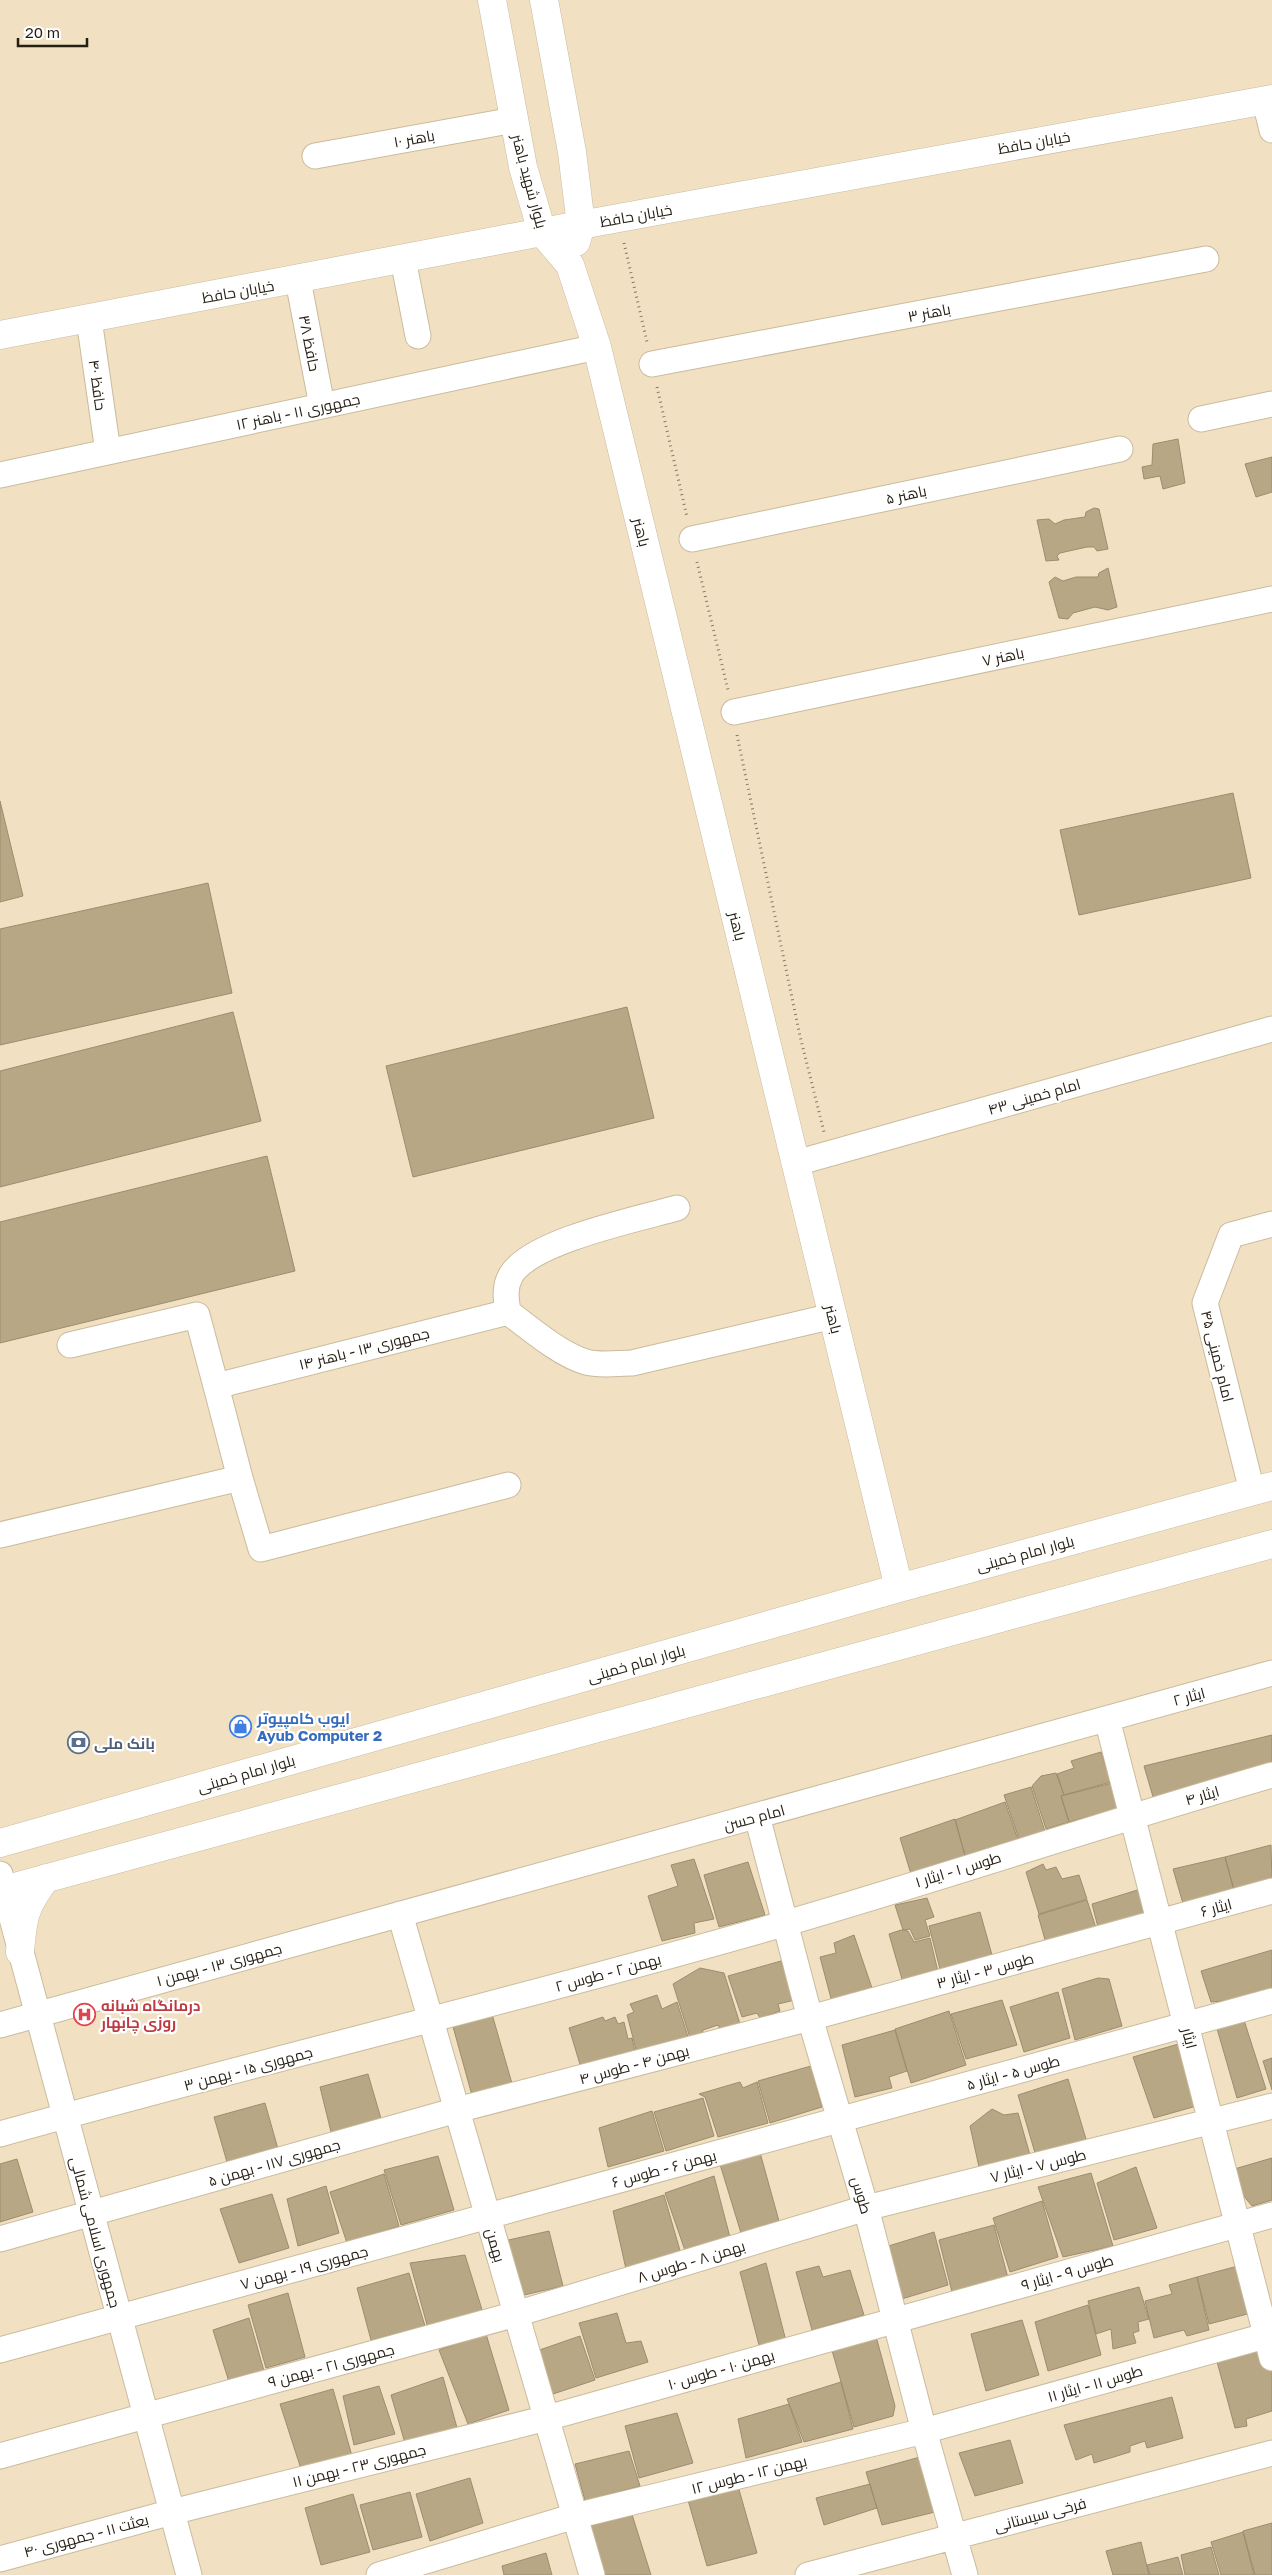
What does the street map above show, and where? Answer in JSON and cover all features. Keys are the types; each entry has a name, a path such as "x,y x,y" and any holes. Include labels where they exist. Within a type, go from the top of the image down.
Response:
{"main road":[{"name":"بلوار شهید باهنر","path":"492,0 523,167 542,232 570,265"},
{"path":"544,0 572,152 581,225 570,265"},
{"name":"خیابان حافظ","path":"0,335 298,280 542,232 1268,100"},
{"name":"باهنر","path":"570,265 597,347 899,1588"},
{"name":"بلوار امام خمینی","path":"0,1843 899,1588 1262,1488"},
{"path":"1,1885 46,1878 1272,1544"},
{"path":"20,1952 22,1923 28,1902 46,1878"},
{"path":"0,1931 20,1952"}],"street":[{"path":"1268,100 1272,130"},
{"name":"باهنر ۱۰","path":"315,156 514,120"},
{"name":"باهنر ۳","path":"652,364 1206,259"},
{"path":"403,260 418,336"},
{"name":"حافظ ۳۸","path":"298,280 322,406"},
{"name":"حافظ ۴۰","path":"89,319 108,452"},
{"name":"جمهوری ۱۱ - باهنر ۱۲","path":"0,475 597,347"},
{"path":"1201,419 1272,404"},
{"name":"باهنر ۵","path":"692,539 1120,449"},
{"name":"باهنر ۷","path":"734,712 1272,599"},
{"name":"امام خمینی ۴۳","path":"796,1163 1272,1029"},
{"path":"676,1208 585,1234 525,1259 511,1275 505,1292 508,1312 556,1346 586,1362 611,1364 632,1363 833,1316"},
{"name":"امام خمینی ۴۵","path":"1262,1488 1205,1303 1231,1236 1272,1224"},
{"name":"جمهوری ۱۳ - باهنر ۱۴","path":"216,1386 508,1312"},
{"path":"70,1345 197,1315 261,1550 508,1485"},
{"path":"0,1535 240,1478"},
{"name":"ایثار ۲","path":"1107,1719 1272,1673"},
{"name":"ایثار","path":"1107,1719 1270,2342"},
{"name":"امام حسن","path":"400,1914 1107,1719"},
{"name":"ایثار ۴","path":"1132,1815 1272,1775"},
{"name":"طوس ۱ - ایثار ۱","path":"785,1923 1132,1815"},
{"name":"طوس","path":"757,1816 810,2018 866,2208 924,2431 965,2575"},
{"name":"جمهوری اسلامی شمالی","path":"1,1885 38,2014 189,2575"},
{"name":"ایثار ۶","path":"1159,1922 1272,1892"},
{"name":"جمهوری ۱۳ - بهمن ۱","path":"0,2024 400,1914"},
{"name":"بهمن","path":"400,1914 592,2575"},
{"name":"طوس ۳ - ایثار ۳","path":"810,2018 1159,1922"},
{"name":"بهمن ۲ - طوس ۲","path":"431,2021 785,1923"},
{"name":"طوس ۵ - ایثار ۵","path":"840,2120 1272,2001"},
{"name":"بهمن ۴ - طوس ۴","path":"457,2110 810,2018"},
{"name":"جمهوری ۱۵ - بهمن ۳","path":"0,2134 431,2021"},
{"name":"طوس ۷ - ایثار ۷","path":"866,2208 1272,2106"},
{"name":"جمهوری ۱۱۷ - بهمن ۵","path":"0,2239 457,2110"},
{"name":"بهمن ۶ - طوس ۶","path":"488,2216 840,2120"},
{"name":"بهمن ۸ - طوس ۸","path":"516,2314 866,2208"},
{"name":"طوس ۹ - ایثار ۹","path":"896,2320 1272,2215"},
{"name":"جمهوری ۱۹ - بهمن ۷","path":"0,2350 488,2216"},
{"name":"جمهوری ۲۱ - بهمن ۹","path":"0,2456 516,2314"},
{"name":"بهمن ۱۰ - طوس ۱۰","path":"546,2418 896,2320"},
{"name":"طوس ۱۱ - ایثار ۱۱","path":"924,2431 1270,2342"},
{"name":"جمهوری ۲۳ - بهمن ۱۱","path":"172,2512 546,2418"},
{"name":"بهمن ۱۲ - طوس ۱۲","path":"379,2575 575,2516 924,2431"},
{"name":"فرخی سیستانی","path":"808,2575 1272,2453"},
{"name":"بعثت ۱۱ - جمهوری ۴۰","path":"0,2559 172,2512"}],"path":[{"path":"618,218 734,712 742,765 798,1027 830,1154"}],"building":[{"path":"1178,439 1185,483 1163,489 1160,476 1144,479 1142,467 1152,465 1153,444"},
{"path":"1272,457 1272,492 1256,497 1245,464"},
{"path":"1094,508 1099,509 1108,549 1097,551 1094,547 1087,547 1060,553 1057,556 1059,560 1046,561 1037,520 1049,519 1055,524 1064,520 1085,517 1086,512"},
{"path":"1108,568 1117,607 1108,610 1095,607 1073,613 1068,619 1059,618 1049,582 1055,577 1063,581 1076,577 1098,577 1099,573"},
{"path":"1233,793 1251,878 1079,915 1060,830"},
{"path":"0,801 23,896 0,902"},
{"path":"208,883 232,993 0,1045 0,929"},
{"path":"627,1007 654,1118 413,1177 386,1066"},
{"path":"233,1012 261,1121 0,1187 0,1071"},
{"path":"267,1156 295,1271 0,1343 0,1222"},
{"path":"1272,1735 1272,1774 1156,1807 1144,1766"},
{"path":"1101,1752 1111,1782 1064,1795 1057,1774 1074,1768 1071,1761"},
{"path":"1056,1773 1064,1795 1061,1796 1069,1822 1046,1829 1032,1786 1041,1776"},
{"path":"1112,1783 1120,1808 1069,1822 1061,1796"},
{"path":"1031,1787 1046,1835 1020,1842 1004,1795"},
{"path":"1005,1802 1019,1843 966,1859 955,1820"},
{"path":"955,1819 966,1859 911,1874 900,1838"},
{"path":"1271,1845 1272,1882 1235,1894 1225,1857"},
{"path":"1225,1857 1235,1894 1184,1907 1173,1869"},
{"path":"694,1859 714,1919 694,1923 695,1933 662,1941 648,1896 678,1886 671,1865"},
{"path":"748,1862 765,1915 719,1927 704,1875"},
{"path":"1043,1864 1046,1870 1056,1867 1062,1879 1079,1875 1087,1899 1039,1914 1026,1872"},
{"path":"1144,1888 1153,1916 1099,1931 1092,1904"},
{"path":"927,1898 934,1917 925,1920 930,1936 915,1940 910,1929 903,1930 895,1905"},
{"path":"1087,1900 1097,1931 1047,1947 1038,1915"},
{"path":"980,1912 994,1962 942,1977 929,1926"},
{"path":"901,1930 908,1931 914,1942 930,1938 939,1976 904,1986 889,1934"},
{"path":"854,1935 874,1994 833,2006 820,1957 836,1953 834,1943"},
{"path":"1272,1950 1272,1990 1235,2000 1211,2002 1201,1971"},
{"path":"781,1961 795,2000 778,2004 780,2011 760,2018 757,2013 742,2017 728,1976"},
{"path":"700,1968 724,1973 741,2027 722,2033 718,2025 703,2030 702,2037 691,2041 673,1984"},
{"path":"1098,1978 1109,1979 1122,2026 1075,2040 1062,1989"},
{"path":"1058,1992 1070,2038 1024,2052 1010,2007"},
{"path":"657,1995 662,2009 677,2002 690,2043 638,2057 627,2015 634,2012 630,2004"},
{"path":"1002,2000 1017,2045 966,2059 951,2014"},
{"path":"949,2011 966,2065 911,2083 895,2029"},
{"path":"492,2014 513,2087 473,2099 452,2023"},
{"path":"603,2017 605,2021 615,2017 618,2024 624,2022 628,2039 632,2038 636,2056 582,2071 569,2028"},
{"path":"1243,2017 1266,2089 1237,2098 1216,2025"},
{"path":"895,2030 907,2071 889,2077 892,2088 855,2097 842,2045"},
{"path":"1189,2041 1207,2103 1154,2118 1133,2057"},
{"path":"1272,2058 1272,2090 1263,2061"},
{"path":"811,2066 822,2107 770,2123 758,2081"},
{"path":"368,2074 382,2122 333,2140 320,2087"},
{"path":"1068,2079 1089,2149 1038,2163 1018,2095"},
{"path":"740,2082 743,2088 757,2082 768,2123 718,2137 705,2097 699,2094"},
{"path":"703,2098 714,2136 666,2151 654,2112"},
{"path":"265,2103 280,2156 229,2169 214,2117"},
{"path":"992,2109 1004,2115 1018,2113 1032,2162 981,2176 970,2126"},
{"path":"652,2111 664,2151 608,2167 599,2128"},
{"path":"759,2149 779,2221 741,2233 719,2161"},
{"path":"438,2156 454,2210 401,2225 384,2170"},
{"path":"1272,2158 1272,2200 1252,2206 1224,2172"},
{"path":"17,2159 33,2212 0,2222 0,2164"},
{"path":"1136,2167 1157,2228 1114,2240 1097,2183"},
{"path":"1091,2173 1113,2246 1063,2257 1038,2187"},
{"path":"384,2174 399,2226 347,2243 330,2192"},
{"path":"714,2176 732,2245 688,2259 665,2193"},
{"path":"326,2186 339,2233 298,2246 287,2199"},
{"path":"272,2194 289,2248 239,2263 220,2209"},
{"path":"664,2195 683,2261 628,2278 613,2211"},
{"path":"1042,2201 1058,2257 1010,2272 993,2218"},
{"path":"994,2225 1008,2278 952,2292 939,2240"},
{"path":"549,2231 563,2286 511,2298 495,2243"},
{"path":"934,2232 948,2285 895,2301 882,2248"},
{"path":"465,2255 484,2316 429,2332 410,2263"},
{"path":"766,2263 786,2341 760,2349 740,2272"},
{"path":"1249,2263 1255,2312 1209,2324 1197,2277"},
{"path":"819,2266 823,2277 850,2270 864,2315 812,2330 796,2272"},
{"path":"409,2273 425,2326 371,2340 357,2288"},
{"path":"1197,2277 1209,2330 1187,2336 1184,2330 1154,2338 1145,2301 1172,2294 1169,2285"},
{"path":"1139,2287 1149,2319 1138,2322 1139,2331 1133,2333 1136,2343 1113,2349 1111,2329 1096,2334 1088,2301"},
{"path":"288,2293 305,2357 266,2368 248,2305"},
{"path":"1088,2305 1101,2355 1048,2371 1035,2322"},
{"path":"617,2313 626,2343 641,2341 648,2362 596,2378 579,2323"},
{"path":"249,2318 264,2371 229,2382 213,2330"},
{"path":"1022,2320 1039,2375 986,2391 971,2334"},
{"path":"486,2334 509,2410 468,2424 439,2350"},
{"path":"868,2334 877,2340 895,2406 893,2416 854,2427 831,2347"},
{"path":"580,2336 595,2380 541,2398 525,2355"},
{"path":"1272,2342 1272,2411 1246,2419 1247,2426 1235,2428 1216,2358"},
{"path":"443,2377 459,2435 407,2450 391,2395"},
{"path":"841,2382 853,2429 804,2442 787,2399"},
{"path":"379,2386 395,2434 354,2445 343,2396"},
{"path":"333,2389 354,2463 303,2475 280,2404"},
{"path":"1172,2397 1183,2438 1147,2448 1145,2441 1130,2446 1130,2452 1094,2463 1092,2454 1076,2460 1064,2425"},
{"path":"789,2404 802,2442 746,2458 738,2419"},
{"path":"677,2413 693,2463 639,2478 625,2426"},
{"path":"1010,2440 1023,2483 975,2496 959,2453"},
{"path":"629,2451 640,2486 585,2501 575,2464"},
{"path":"920,2457 935,2512 882,2525 866,2472"},
{"path":"470,2478 483,2523 430,2541 416,2494"},
{"path":"870,2484 877,2508 824,2525 816,2498"},
{"path":"738,2486 757,2553 707,2566 688,2500"},
{"path":"410,2492 422,2537 373,2550 360,2505"},
{"path":"353,2494 370,2552 321,2565 305,2508"},
{"path":"630,2508 651,2575 586,2575 570,2527"},
{"path":"1272,2523 1272,2575 1255,2575 1243,2531"},
{"path":"1243,2532 1254,2575 1221,2575 1211,2542"},
{"path":"1141,2542 1149,2575 1113,2575 1106,2551"},
{"path":"1211,2547 1219,2575 1185,2575 1181,2555"},
{"path":"546,2553 552,2575 504,2575 502,2566"},
{"path":"1178,2557 1183,2575 1150,2575 1147,2565"}],"place":[{"name":"ایوب کامپیوتر Ayub Computer 2","path":"241,1727"},
{"name":"بانک ملی","path":"78,1743"},
{"name":"درمانگاه شبانه روزی چابهار","path":"85,2014"}]}
